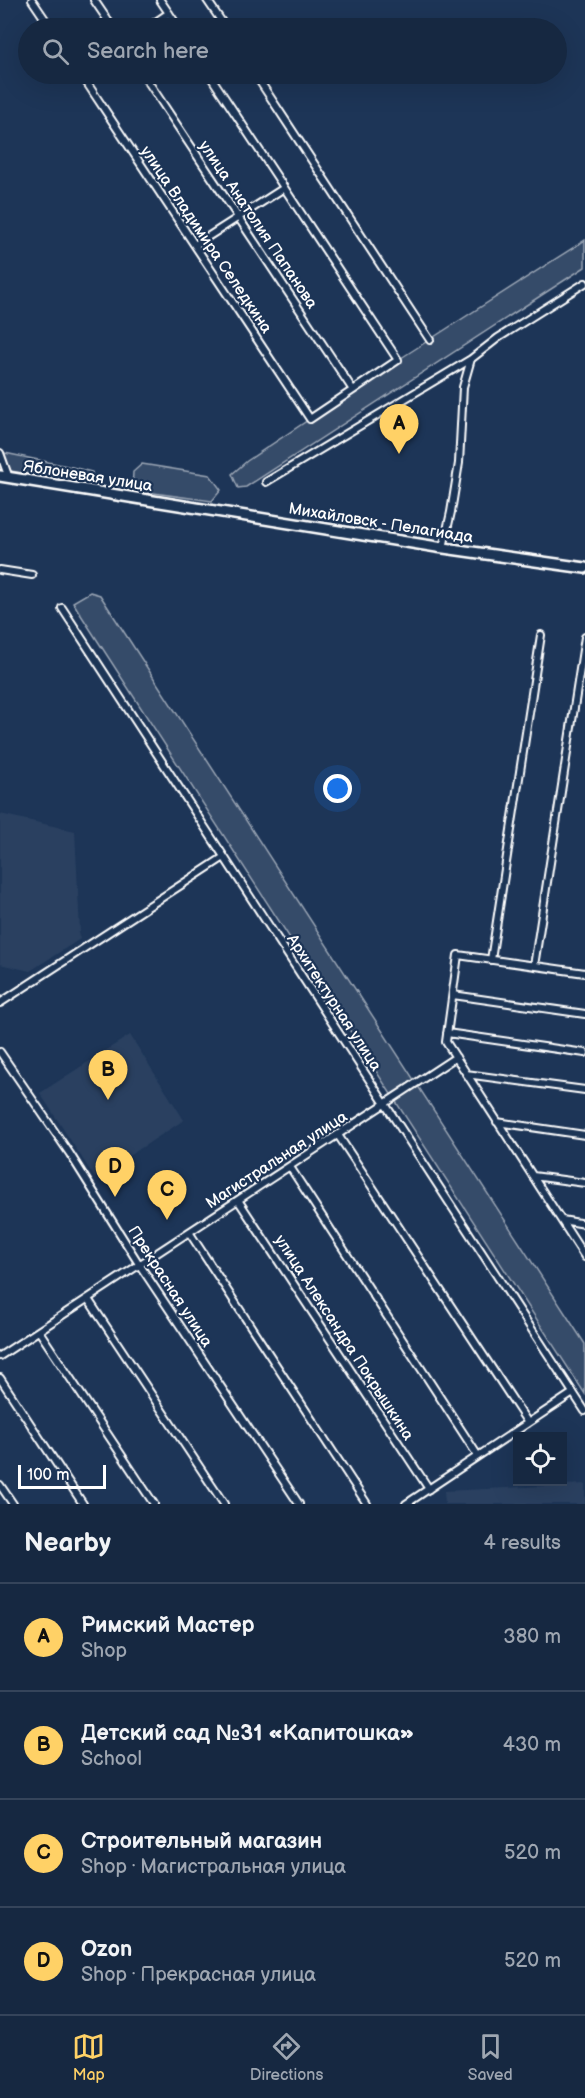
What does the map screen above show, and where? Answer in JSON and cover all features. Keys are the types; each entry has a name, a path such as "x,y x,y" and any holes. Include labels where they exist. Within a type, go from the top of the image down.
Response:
{"street":[{"path":"32,0 44,18"},
{"path":"94,0 106,18"},
{"path":"160,0 172,18"},
{"path":"207,0 219,18"},
{"path":"162,18 169,13"},
{"name":"улица Владимира Селедкина","path":"88,84 310,419 353,390"},
{"name":"улица Анатолия Папанова","path":"150,84 353,390"},
{"path":"216,84 398,360 353,390"},
{"path":"262,84 430,340"},
{"path":"195,245 284,188"},
{"path":"266,482 471,359 498,338 585,283"},
{"path":"443,548 459,463 463,387 471,359"},
{"path":"0,453 4,477"},
{"name":"Яблоневая улица","path":"4,477 172,504"},
{"name":"Михайловск - Пелагиада","path":"172,504 443,548 585,568"},
{"path":"0,570 32,575"},
{"name":"Архитектурная улица","path":"62,608 585,1411"},
{"path":"491,960 541,636"},
{"path":"534,966 585,637"},
{"path":"0,1003 224,857"},
{"path":"585,973 458,956 446,1042 585,1257"},
{"path":"453,995 585,1014"},
{"path":"447,1033 585,1053"},
{"name":"Прекрасная улица","path":"0,1052 299,1504"},
{"name":"Магистральная улица","path":"0,1356 456,1057"},
{"path":"466,1074 585,1090"},
{"path":"497,1122 585,1135"},
{"path":"338,1135 528,1424"},
{"path":"290,1167 478,1456"},
{"path":"533,1176 585,1183"},
{"name":"улица Александра Покрышкина","path":"238,1200 429,1489"},
{"path":"562,1220 585,1224"},
{"path":"189,1232 367,1504"},
{"path":"88,1299 224,1504"},
{"path":"39,1330 154,1504"},
{"path":"0,1378 83,1504"},
{"path":"406,1504 573,1394"},
{"path":"0,1485 13,1504"}],"shaded area":[{"path":"585,240 585,267 246,487 238,488 232,474 247,461 398,360"},
{"path":"0,452 92,472 93,479 89,485 0,469"},
{"path":"142,464 210,475 221,490 212,501 132,490 133,472"},
{"path":"90,592 100,595 585,1344 585,1394 79,612 73,602"},
{"path":"0,814 75,831 80,939 30,971 0,964"},
{"path":"130,1035 184,1120 95,1178 40,1093"},
{"path":"585,1484 585,1504 445,1504 444,1491"}],"place":[{"name":"Римский Мастер","path":"399,454"},
{"name":"Детский сад №31 «Капитошка»","path":"108,1100"},
{"name":"Ozon","path":"115,1197"},
{"name":"Строительный магазин","path":"167,1220"}]}
